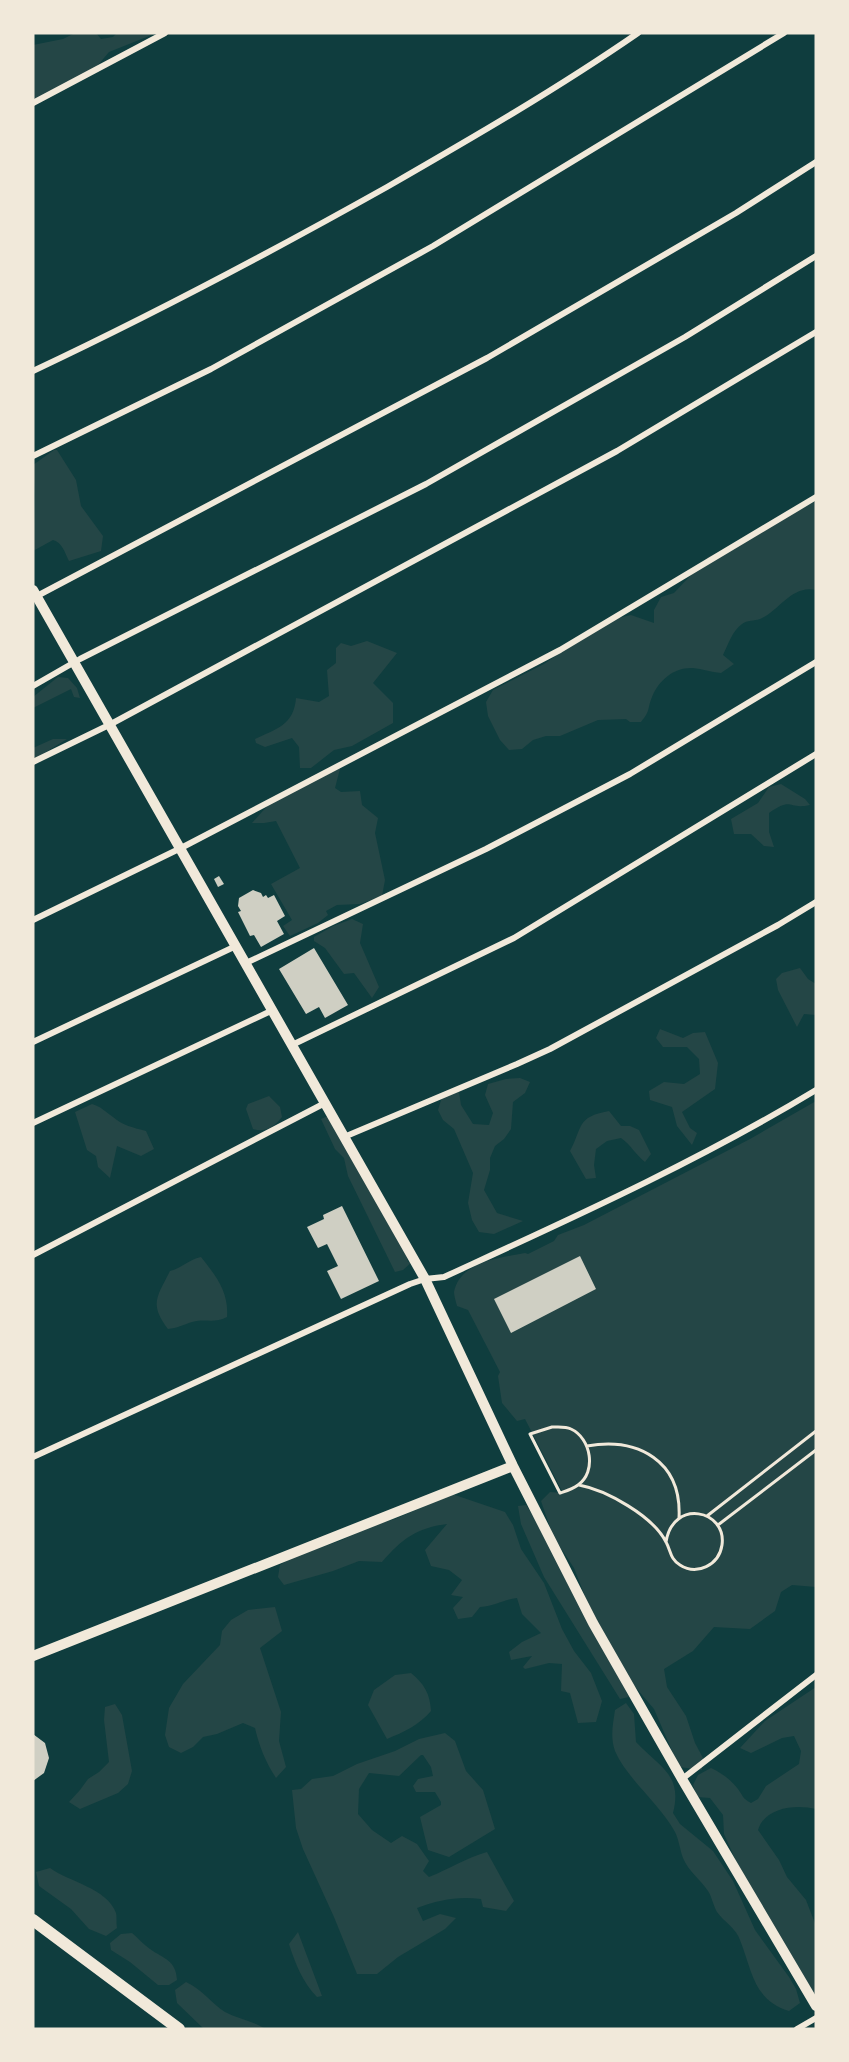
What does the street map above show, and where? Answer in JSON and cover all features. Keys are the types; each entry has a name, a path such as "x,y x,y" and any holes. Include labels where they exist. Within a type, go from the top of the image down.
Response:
{"main road":[{"path":"33,1920 180,2029"}],"street":[{"path":"33,103 165,33"},
{"path":"33,371 134,324 311,230 486,130 582,71 638,33"},
{"path":"33,456 211,369 433,246 784,33"},
{"path":"816,162 736,213 487,358 35,593 425,1279 513,1466 593,1623 816,2006"},
{"path":"33,686 74,662 426,484 685,337 816,256"},
{"path":"33,762 111,724 617,451 816,332"},
{"path":"33,920 181,848 560,651 816,497"},
{"path":"246,963 486,849 630,774 816,662"},
{"path":"292,1045 514,938 816,754"},
{"path":"344,1137 550,1048 778,925 816,902"},
{"path":"33,1042 236,946"},
{"path":"33,1123 273,1010"},
{"path":"33,1457 375,1300 425,1279 444,1277 571,1219 750,1129 816,1090"},
{"path":"33,1255 325,1104"},
{"path":"33,1656 513,1466"},
{"path":"682,1779 816,1675"},
{"path":"797,2029 816,2018"}],"path":[{"path":"579,1485 588,1471 590,1459 587,1446 581,1437 571,1429 562,1427 543,1428 531,1434 560,1493 579,1485 595,1488 627,1505 655,1528 666,1542"},
{"path":"707,1516 816,1431"},
{"path":"587,1446 604,1443 629,1446 645,1451 657,1459 668,1471 676,1490 679,1518"},
{"path":"718,1525 816,1450"},
{"path":"698,1513 707,1516 718,1525 722,1534 722,1543 715,1560 708,1566 699,1569 680,1566 668,1551 666,1542 668,1533 672,1524 679,1518 698,1513"}],"shaded area":[{"path":"75,33 96,33 101,39 113,37 117,33 154,34 109,52 93,71 33,102 33,45 63,39"},
{"path":"57,450 76,480 81,506 103,536 101,551 69,561 61,545 53,540 33,551 35,496 33,465"},
{"path":"816,501 816,590 807,589 793,594 767,615 742,624 731,638 723,655 734,664 721,673 693,668 674,672 659,685 652,697 648,712 641,722 630,722 626,719 598,720 560,736 546,736 533,740 522,749 509,750 500,740 488,716 486,702 493,690 544,664 618,618 631,615 654,623 654,610 661,597 674,593 708,557 745,540"},
{"path":"367,641 397,653 373,683 393,703 393,723 352,746 334,750 311,768 300,768 299,747 292,738 265,747 256,743 255,739 277,729 288,720 295,707 296,698 319,702 329,696 327,670 336,663 336,648 341,643 351,646"},
{"path":"58,677 68,678 77,688 80,698 74,697 71,689 33,708 33,697"},
{"path":"53,739 67,739 33,760 33,748"},
{"path":"341,765 335,788 341,792 360,791 362,805 378,818 375,833 385,880 382,896 360,904 337,905 326,911 328,915 318,923 290,936 283,926 292,920 271,884 300,868 276,821 252,823 270,803"},
{"path":"781,784 805,799 810,805 786,804 769,813 769,832 774,847 764,846 751,834 734,834 731,819 758,803 769,787"},
{"path":"352,919 363,924 360,943 379,987 372,998 354,973 344,974 325,948 314,941 314,937 333,926"},
{"path":"800,968 808,979 816,984 816,1015 804,1014 797,1027 778,990 776,979 782,973"},
{"path":"660,1029 683,1038 693,1033 705,1032 718,1063 715,1089 682,1112 690,1128 697,1133 692,1145 677,1126 672,1107 650,1100 649,1091 664,1082 684,1084 700,1074 699,1059 687,1047 663,1047 656,1038"},
{"path":"520,1078 530,1082 525,1093 513,1102 511,1129 495,1146 490,1158 490,1170 484,1190 497,1213 523,1221 494,1234 479,1232 472,1220 468,1203 473,1173 454,1129 443,1120 438,1110 442,1097 459,1092 461,1105 473,1124 489,1125 493,1113 485,1095 488,1084"},
{"path":"269,1096 280,1107 282,1117 269,1128 253,1129 246,1109 248,1104"},
{"path":"816,1101 816,1587 792,1585 781,1592 775,1611 750,1629 714,1627 693,1651 664,1669 667,1687 686,1716 703,1758 702,1770 679,1767 654,1709 625,1675 590,1609 574,1568 553,1536 541,1501 550,1492 563,1493 525,1419 517,1421 502,1403 498,1376 500,1372 468,1310 457,1306 454,1292 464,1274 473,1267 494,1259 528,1254 554,1241 558,1235 584,1225 750,1139"},
{"path":"92,1104 124,1124 146,1131 154,1149 141,1156 117,1146 110,1178 98,1167 96,1156 87,1150 75,1112"},
{"path":"609,1111 621,1126 630,1126 639,1130 651,1154 645,1162 621,1138 607,1141 596,1149 594,1165 596,1178 586,1179 570,1151 582,1124 591,1116"},
{"path":"328,1116 404,1247 408,1262 414,1260 403,1270 395,1272 348,1176 344,1158 335,1149 321,1119"},
{"path":"201,1257 224,1292 227,1317 192,1322 168,1329 158,1313 159,1294 170,1271"},
{"path":"452,1494 505,1512 513,1525 521,1549 544,1583 562,1629 574,1651 591,1673 602,1701 596,1722 578,1723 570,1693 561,1691 562,1664 549,1663 525,1669 523,1667 532,1656 511,1660 509,1652 522,1642 541,1633 522,1614 517,1598 480,1607 472,1617 458,1619 453,1608 463,1597 451,1595 462,1580 449,1570 431,1566 425,1550 447,1524 427,1528 410,1536 382,1562 359,1561 284,1585 278,1577 280,1565 291,1558 395,1519"},
{"path":"526,1505 538,1523 629,1697 620,1699 544,1577 521,1524 518,1506"},
{"path":"275,1607 282,1631 260,1648 281,1712 279,1741 286,1767 276,1778 263,1754 255,1728 243,1723 203,1737 193,1747 181,1753 169,1747 165,1735 169,1708 183,1684 220,1645 222,1631 231,1620 248,1610"},
{"path":"411,1673 426,1689 431,1711 411,1728 387,1739 368,1705 374,1690 395,1675"},
{"path":"816,1687 816,1809 791,1807 782,1809 767,1816 758,1830 779,1860 787,1877 806,1900 816,1926 816,2000 736,1861 724,1834 723,1815 710,1798 697,1797 693,1785 698,1775 711,1768 723,1774 748,1802 751,1803 758,1799 766,1786 799,1764 801,1751 794,1736 782,1738 751,1753 740,1748 765,1721"},
{"path":"626,1703 634,1714 636,1742 667,1772 672,1780 675,1789 673,1813 680,1824 713,1851 733,1881 755,1930 796,1989 800,2003 789,2011 777,2006 761,1992 751,1973 738,1936 717,1912 708,1891 685,1863 678,1838 669,1822 620,1761 613,1746 613,1725 615,1710"},
{"path":"115,1704 122,1715 132,1771 128,1784 118,1793 80,1809 69,1802 88,1779 109,1762 104,1720 105,1707"},
{"path":"445,1733 455,1741 466,1771 483,1790 495,1829 449,1857 428,1850 420,1817 441,1805 441,1802 435,1792 416,1792 413,1786 418,1779 433,1776 431,1767 423,1755 399,1776 369,1773 359,1789 358,1814 372,1830 391,1843 402,1836 417,1844 429,1861 423,1871 429,1877 487,1852 514,1901 506,1911 483,1907 481,1899 472,1898 448,1899 417,1908 423,1921 440,1914 456,1918 445,1929 398,1957 377,1974 357,1974 303,1849 296,1828 292,1790 301,1789 312,1779 333,1776 419,1739"},
{"path":"50,1868 105,1897 116,1913 117,1928 106,1936 89,1929 71,1909 39,1886 36,1872"},
{"path":"298,1932 322,1996 317,1997 312,1991 294,1958 289,1944"},
{"path":"132,1933 172,1964 177,1980 169,1985 158,1985 111,1950 110,1943 121,1934"},
{"path":"186,1982 197,1988 225,2012 266,2029 204,2029 177,2003 175,1990"}],"building":[{"path":"219,876 224,884 218,887 214,879"},
{"path":"253,890 261,893 263,897 266,895 268,898 274,895 285,916 277,921 284,934 261,947 254,935 250,936 238,912 241,911 238,906 239,898"},
{"path":"314,948 348,1005 325,1018 319,1007 306,1014 279,969"},
{"path":"342,1206 379,1281 341,1299 327,1271 338,1266 327,1244 318,1248 307,1227 324,1219 323,1215"},
{"path":"580,1256 596,1289 511,1333 494,1299"},
{"path":"33,1734 45,1743 49,1758 44,1773 33,1781"}]}
